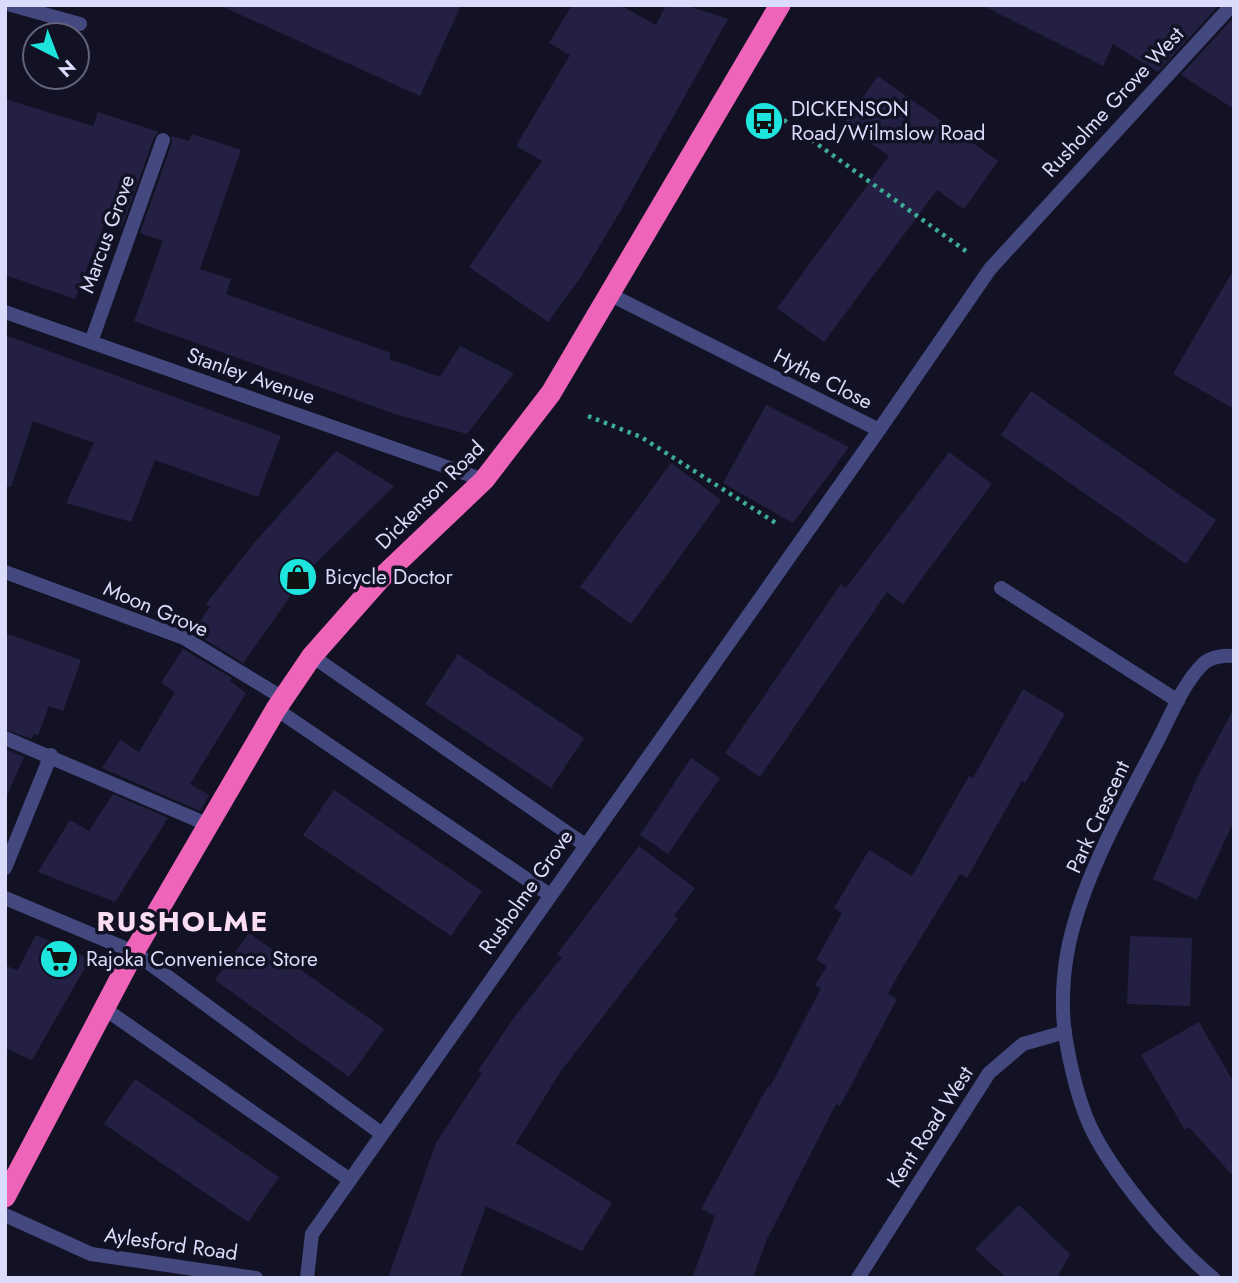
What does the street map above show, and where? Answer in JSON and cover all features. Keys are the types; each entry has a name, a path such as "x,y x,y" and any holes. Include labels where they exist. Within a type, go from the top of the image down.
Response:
{"highway":[{"name":"Dickenson Road","path":"5,1197 134,952 280,703 312,656 380,579 484,480 551,393 780,5"}],"street":[{"path":"11,5 69,21"},
{"name":"Rusholme Grove West","path":"990,269 1232,5"},
{"name":"Marcus Grove","path":"91,342 163,140"},
{"name":"Hythe Close","path":"611,295 879,430 990,269"},
{"name":"Stanley Avenue","path":"5,312 484,480"},
{"name":"Rusholme Grove","path":"307,1278 312,1234 879,430"},
{"name":"Moon Grove","path":"5,572 184,638 550,895"},
{"path":"1001,588 1178,701"},
{"name":"Park Crescent","path":"1213,1278 1194,1262 1149,1211 1091,1128 1078,1097 1065,1032 1063,987 1069,943 1095,869 1178,701 1206,661 1226,655 1234,656"},
{"path":"312,656 585,845"},
{"path":"5,738 51,755 209,825"},
{"path":"5,868 51,755"},
{"path":"5,898 134,952 382,1134"},
{"path":"105,1009 350,1180"},
{"name":"Kent Road West","path":"858,1278 989,1073 1023,1044 1065,1032"},
{"name":"Aylesford Road","path":"5,1215 91,1254 256,1278"}],"path":[{"path":"770,110 990,269"},
{"path":"589,416 641,437 801,539"}],"building":[{"path":"219,5 461,5 420,96"},
{"path":"572,5 620,5 656,25 666,5 685,5 728,19 621,210 581,277 548,322 469,267 542,161 516,146 570,55 549,43"},
{"path":"981,5 1219,5 1158,72 1113,44 1103,66"},
{"path":"1234,17 1234,109 1181,75"},
{"path":"878,76 998,161 964,209 937,190 824,342 777,308 889,156 844,124"},
{"path":"5,99 93,126 98,112 159,132 154,137 122,227 105,222 75,299 5,275"},
{"path":"192,134 241,150 200,269 231,279 226,294 391,353 389,359 440,377 460,346 514,373 467,434 398,415 134,321 163,241 140,233 172,143 171,136 189,141"},
{"path":"1234,269 1234,409 1173,374"},
{"path":"5,335 281,436 258,497 155,460 131,522 66,503 94,443 33,421 11,487 5,486"},
{"path":"1031,391 1216,520 1186,564 1001,435"},
{"path":"766,405 849,447 793,523 723,483"},
{"path":"336,451 394,486 308,571 243,663 193,632 210,607 206,604 255,542"},
{"path":"949,452 992,484 903,604 887,592 760,777 725,753 841,584 846,588"},
{"path":"671,463 721,500 631,624 580,587"},
{"path":"5,633 81,660 63,711 49,706 38,735 34,734 31,739 5,729"},
{"path":"183,649 232,678 230,681 246,693 190,784 209,795 200,811 102,768 120,740 139,752 175,692 161,683"},
{"path":"458,654 584,738 551,788 425,704"},
{"path":"1023,689 1065,714 1025,783 1022,781 967,878 960,874 898,975 888,994 897,999 840,1106 836,1104 767,1239 753,1278 692,1278 715,1216 701,1209 768,1086 770,1087 821,988 815,985 827,966 816,960 842,913 834,908 869,850 912,876 969,776 973,778"},
{"path":"1234,708 1234,821 1197,900 1153,879 1197,778"},
{"path":"5,749 24,757 5,800"},
{"path":"691,758 720,778 668,854 640,835"},
{"path":"334,790 482,891 451,936 303,835"},
{"path":"113,794 168,818 115,902 38,872 70,820 89,831"},
{"path":"639,846 695,888 674,916 678,919 561,1071 516,1143 612,1203 582,1251 486,1206 460,1278 388,1278 436,1143 482,1073 478,1071 513,1019 562,957 557,954"},
{"path":"249,933 384,1029 349,1077 215,980"},
{"path":"36,935 90,959 32,1060 5,1048 5,965 17,971"},
{"path":"1130,936 1192,938 1190,1006 1127,1004"},
{"path":"1199,1022 1234,1083 1234,1177 1189,1127 1185,1130 1141,1055"},
{"path":"135,1079 279,1177 248,1222 104,1124"},
{"path":"1019,1205 1070,1254 1057,1278 1007,1278 975,1249"}],"place":[{"name":"DICKENSON Road/Wilmslow Road","path":"764,121"},
{"name":"Bicycle Doctor","path":"298,577"},
{"name":"Rajoka Convenience Store","path":"59,959"}],"district":[{"name":"RUSHOLME","path":"183,921"}]}
